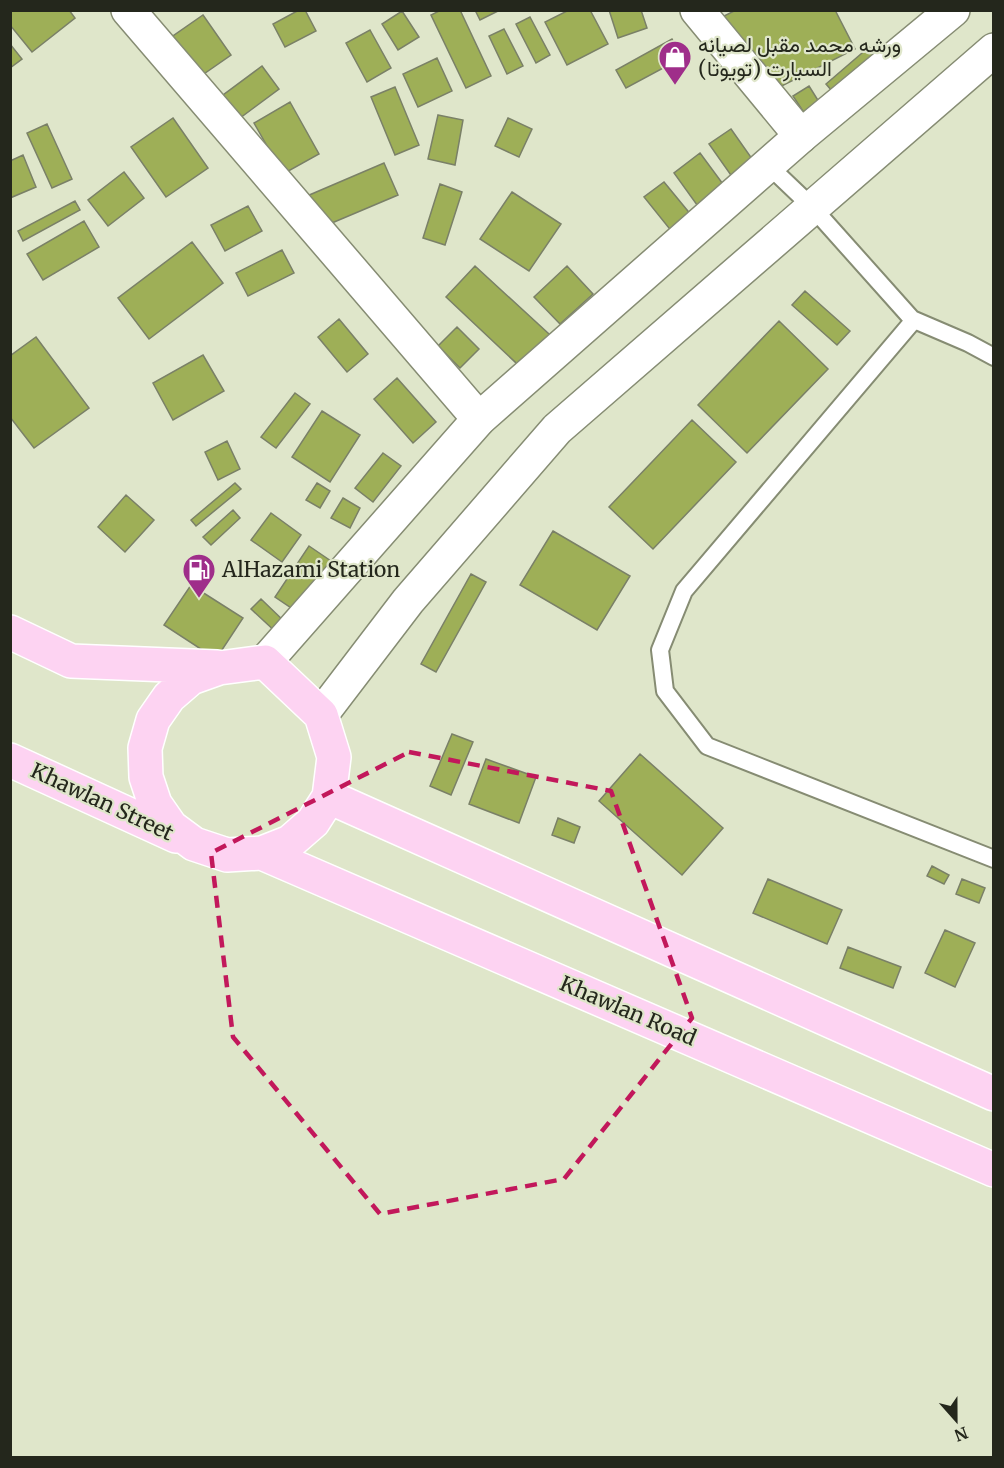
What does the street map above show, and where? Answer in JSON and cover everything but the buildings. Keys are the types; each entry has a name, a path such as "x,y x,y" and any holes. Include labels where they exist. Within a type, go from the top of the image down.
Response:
{"main road":[{"path":"10,632 71,661 219,668 265,662 321,715 334,757 329,797 313,822 290,842 262,853 228,855 194,844 171,827 154,804 146,777 145,748 153,720 169,697 191,678 219,668"},
{"name":"Khawlan Street","path":"10,760 194,844"},
{"path":"329,797 993,1094"},
{"name":"Khawlan Road","path":"262,853 993,1170"}],"street":[{"path":"128,10 479,419"},
{"path":"697,10 801,136"},
{"path":"265,662 479,419 801,136 952,10"},
{"path":"321,715 408,601 557,429 993,50"}],"lane":[{"path":"768,165 812,207 914,320 968,343 993,357"},
{"path":"914,320 684,591 660,650 665,691 707,746 993,859"}],"highlighted area":[{"path":"409,752 611,791 692,1018 564,1179 380,1214 233,1037 211,853"}],"place":[{"name":"ورشه محمد مقبل لصيانه السيارت (تويوتا)","path":"675,86"},
{"name":"AlHazami Station","path":"199,599"}]}
